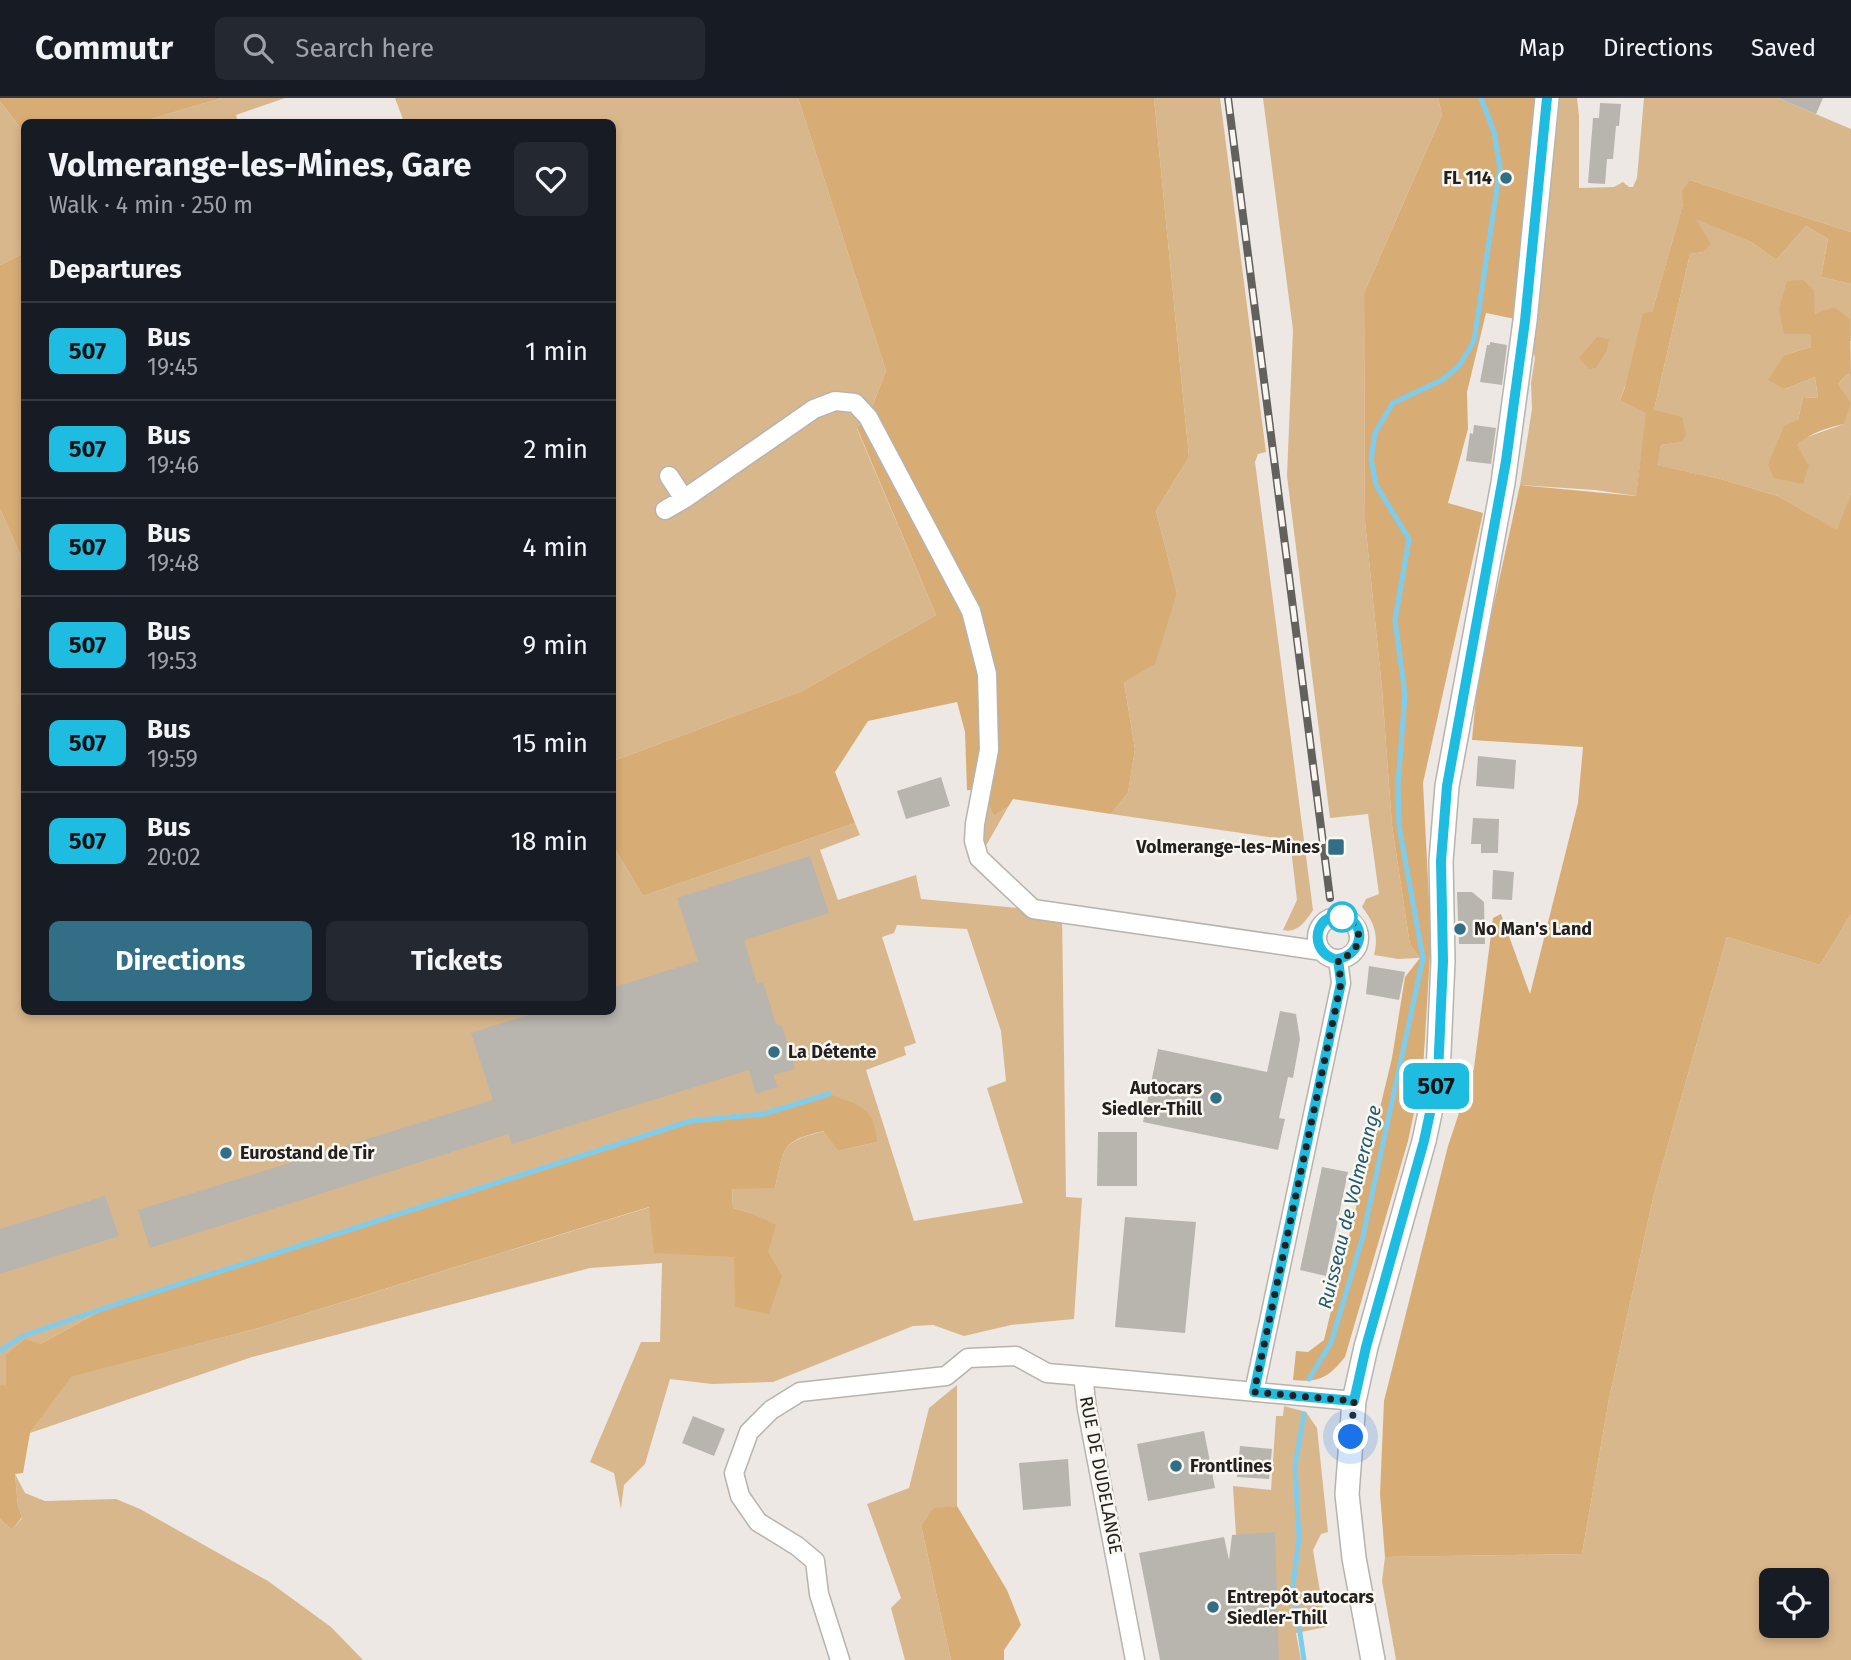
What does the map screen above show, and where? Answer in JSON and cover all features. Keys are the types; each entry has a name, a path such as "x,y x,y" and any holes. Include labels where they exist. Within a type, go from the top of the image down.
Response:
{"main road":[{"path":"1373,1660 1353,1558 1347,1494 1354,1401 1366,1347 1424,1141 1438,1075 1443,961 1441,861 1447,786 1503,483 1525,321 1543,153 1546,98"}],"street":[{"path":"665,510 814,409 835,401 855,403 868,417 971,611 987,674 989,750 974,841 979,858 1033,909 1330,955 1341,983 1254,1392"},
{"path":"669,476 684,499"},
{"path":"840,1660 819,1594 815,1561 797,1545 758,1522 740,1496 734,1473 749,1432 771,1410 800,1392 946,1376 968,1358 1016,1356 1047,1373 1083,1376"},
{"name":"RUE DE DUDELANGE","path":"1135,1660 1083,1376 1354,1401"}],"shaded area":[{"path":"0,98 222,98 151,119 21,119 21,129"},
{"path":"222,98 285,98 236,115 237,119 151,119"},
{"path":"395,98 798,98 886,371 868,417 857,429 936,615 802,691 616,760 616,119 403,119"},
{"path":"798,98 1154,98 1189,457 1156,511 1177,593 1155,664 1124,682 1135,749 1128,793 1111,814 1013,799 1008,807 994,816 982,791 967,790 965,732 957,702 868,721 835,772 855,823 643,896 616,851 616,760 802,691 936,615 857,428 868,417 886,371"},
{"path":"1154,98 1220,98 1266,452 1258,454 1255,462 1313,910 1297,928 1288,931 1283,930 1297,900 1290,840 1111,814 1128,793 1135,749 1124,682 1177,593 1156,511 1189,457"},
{"path":"1263,98 1438,98 1442,115 1364,293 1365,521 1382,689 1392,826 1410,945 1420,958 1398,959 1374,955 1374,929 1362,907 1366,899 1379,894 1368,814 1330,818 1287,476 1293,330"},
{"path":"1438,98 1547,98 1525,321 1486,313 1467,392 1468,429 1448,503 1483,513 1423,783 1431,939 1423,1070 1408,1141 1345,1357 1323,1377 1293,1380 1296,1351 1308,1352 1324,1340 1392,1058 1405,977 1420,958 1410,945 1392,826 1382,689 1365,521 1364,293 1442,115"},
{"path":"1547,98 1577,98 1579,188 1614,187 1623,182 1633,187 1637,178 1644,98 1778,98 1851,129 1851,232 1690,180 1652,312 1620,400 1647,412 1636,496 1595,490 1520,485 1532,409 1531,383 1535,358 1525,321"},
{"path":"0,101 21,129 21,254 0,265"},
{"path":"1690,180 1851,232 1851,284 1821,277 1828,239 1806,226 1776,260 1753,243 1696,219 1711,244 1703,252 1690,254 1654,410 1682,417 1686,434 1682,442 1661,445 1657,465 1717,478 1778,496 1837,530 1851,493 1851,914 1820,965 1727,937 1654,1194 1609,1399 1582,1554 1385,1557 1380,1494 1384,1401 1448,1146 1474,1068 1493,918 1501,914 1530,994 1578,803 1583,747 1472,740 1478,676 1520,485 1636,496 1646,413 1620,400 1643,313 1652,312 1683,204 1682,191"},
{"path":"1695,218 1753,243 1776,260 1806,226 1828,239 1821,277 1851,284 1851,341 1811,334 1811,347 1784,355 1785,389 1815,377 1818,398 1803,397 1798,420 1797,445 1804,438 1844,424 1838,384 1847,374 1851,375 1851,493 1838,531 1778,496 1717,478 1656,465 1661,445 1681,442 1654,410 1690,254 1703,252"},
{"path":"21,254 21,556 0,509 0,265"},
{"path":"1803,280 1814,290 1815,314 1834,307 1850,319 1851,375 1847,374 1838,384 1851,403 1844,424 1813,434 1797,445 1809,466 1803,484 1774,478 1768,465 1784,426 1798,420 1803,397 1818,398 1815,377 1785,389 1768,380 1784,355 1811,347 1811,334 1784,334 1779,309 1787,281"},
{"path":"1597,337 1609,339 1607,350 1596,368 1589,369 1579,358"},
{"path":"0,509 21,556 21,1015 616,1015 616,851 643,896 855,823 860,835 820,850 838,900 916,875 921,899 1062,912 1066,1197 1082,1198 1074,1319 1011,1325 964,1336 933,1325 913,1326 773,1382 712,1384 670,1379 645,1464 624,1485 621,1509 614,1473 590,1462 641,1342 660,1342 662,1263 590,1268 252,1357 30,1433 70,1377 259,1328 650,1207 768,1252 751,1213 733,1208 732,1188 775,1188 783,1154 792,1143 810,1135 825,1131 838,1151 877,1142 829,1094 764,1114 691,1121 108,1307 40,1344 6,1387 0,1384","holes":["897,925 967,929 1001,1031 1006,1081 987,1088 1023,1203 914,1221 866,1070 906,1055 904,1047 916,1043 882,937 894,933"]},
{"path":"982,791 994,816 1008,807 979,858"},
{"path":"1851,914 1851,1660 1396,1660 1382,1581 1385,1557 1582,1554 1609,1399 1654,1194 1727,937 1820,965"},
{"path":"829,1094 857,1105 869,1114 877,1142 838,1151 824,1131 799,1138 783,1155 775,1188 732,1189 733,1208 776,1225 768,1252 782,1276 769,1314 735,1307 734,1257 654,1253 649,1207 259,1328 71,1377 30,1433 23,1473 15,1474 18,1506 22,1517 12,1530 0,1519 0,1384 6,1386 6,1355 25,1339 40,1344 108,1307 691,1121 764,1114"},
{"path":"957,1385 957,1506 934,1509 921,1525 951,1660 905,1660 891,1608 901,1598 867,1504 909,1488 929,1408"},
{"path":"1284,1406 1306,1412 1317,1428 1328,1532 1321,1534 1313,1550 1326,1627 1296,1633 1301,1660 1279,1660 1236,1535 1233,1486 1271,1490 1276,1416 1283,1416"},
{"path":"15,1474 25,1493 45,1501 116,1499 140,1509 268,1581 331,1627 363,1660 0,1660 0,1519 12,1530 22,1518"},
{"path":"957,1506 1007,1590 1021,1625 1004,1650 1004,1660 951,1660 921,1525 934,1508"}],"building":[{"path":"1778,98 1823,98 1816,114"},
{"path":"1600,103 1621,104 1613,159 1607,159 1605,184 1588,183 1593,118 1599,118"},
{"path":"1490,342 1507,345 1502,385 1480,382 1487,345 1490,345"},
{"path":"1474,425 1496,428 1491,464 1466,461 1470,433 1473,434"},
{"path":"1478,756 1516,760 1514,789 1476,786"},
{"path":"941,777 950,806 906,819 897,791"},
{"path":"1473,818 1499,819 1498,853 1481,853 1481,844 1471,844"},
{"path":"810,856 829,913 744,940 757,984 763,982 776,1024 782,1026 795,1069 773,1075 778,1087 756,1094 749,1070 512,1144 508,1134 150,1248 138,1210 493,1100 471,1033 528,1015 616,1015 616,987 698,961 677,898"},
{"path":"1493,870 1514,872 1512,900 1492,899"},
{"path":"1457,892 1472,892 1484,902 1485,944 1459,944"},
{"path":"1369,966 1405,972 1399,1000 1366,994"},
{"name":"Autocars Siedler-Thill","path":"1280,1011 1296,1014 1300,1039 1293,1078 1288,1077 1279,1118 1285,1119 1278,1150 1143,1122 1158,1049 1267,1072"},
{"path":"1098,1132 1137,1132 1137,1186 1097,1186"},
{"path":"1322,1167 1348,1172 1326,1276 1300,1270"},
{"path":"105,1196 119,1236 0,1274 0,1229"},
{"path":"1125,1217 1196,1222 1185,1333 1115,1327"},
{"path":"693,1416 725,1429 714,1456 682,1443"},
{"name":"Frontlines","path":"1204,1431 1215,1488 1148,1501 1137,1444"},
{"path":"1240,1446 1272,1449 1269,1479 1237,1477"},
{"path":"1068,1459 1071,1506 1023,1510 1019,1463"},
{"name":"Entrepôt autocars Siedler-Thill","path":"1275,1532 1279,1660 1160,1660 1139,1553 1224,1537 1229,1560 1232,1535"}],"waterway":[{"name":"Ruisseau de Volmerange","path":"1309,1379 1331,1343 1363,1236 1423,958 1399,826 1398,784 1405,695 1395,620 1409,539 1376,485 1371,459 1375,433 1393,403 1442,380 1459,366 1474,341 1500,168 1494,132 1481,98"},
{"path":"0,1351 23,1336 108,1307 691,1121 764,1114 829,1094"},
{"name":"Ruisseau de Volmerange","path":"1304,1414 1295,1466 1299,1538 1293,1586 1304,1660"}],"railway":[{"path":"1228,98 1330,898"}],"bus line":[{"name":"507","path":"1332,958 1318,946 1318,929 1328,918 1335,916 1349,919 1358,930 1358,944 1350,955 1338,959 1341,983 1254,1392 1354,1401 1366,1347 1424,1141 1438,1075 1443,961 1441,861 1447,786 1487,573 1516,397 1547,98"}],"place":[{"name":"FL 114","path":"1506,178"},
{"name":"Volmerange-les-Mines","path":"1336,847"},
{"name":"No Man's Land","path":"1460,929"},
{"name":"La Détente","path":"774,1052"},
{"name":"Autocars Siedler-Thill","path":"1216,1098"},
{"name":"Eurostand de Tir","path":"226,1153"},
{"name":"Frontlines","path":"1176,1466"},
{"name":"Entrepôt autocars Siedler-Thill","path":"1213,1607"}],"route":[{"path":"1342,917 1349,919 1358,930 1358,944 1350,955 1338,959 1341,983 1254,1392 1354,1401 1351,1437"}]}
